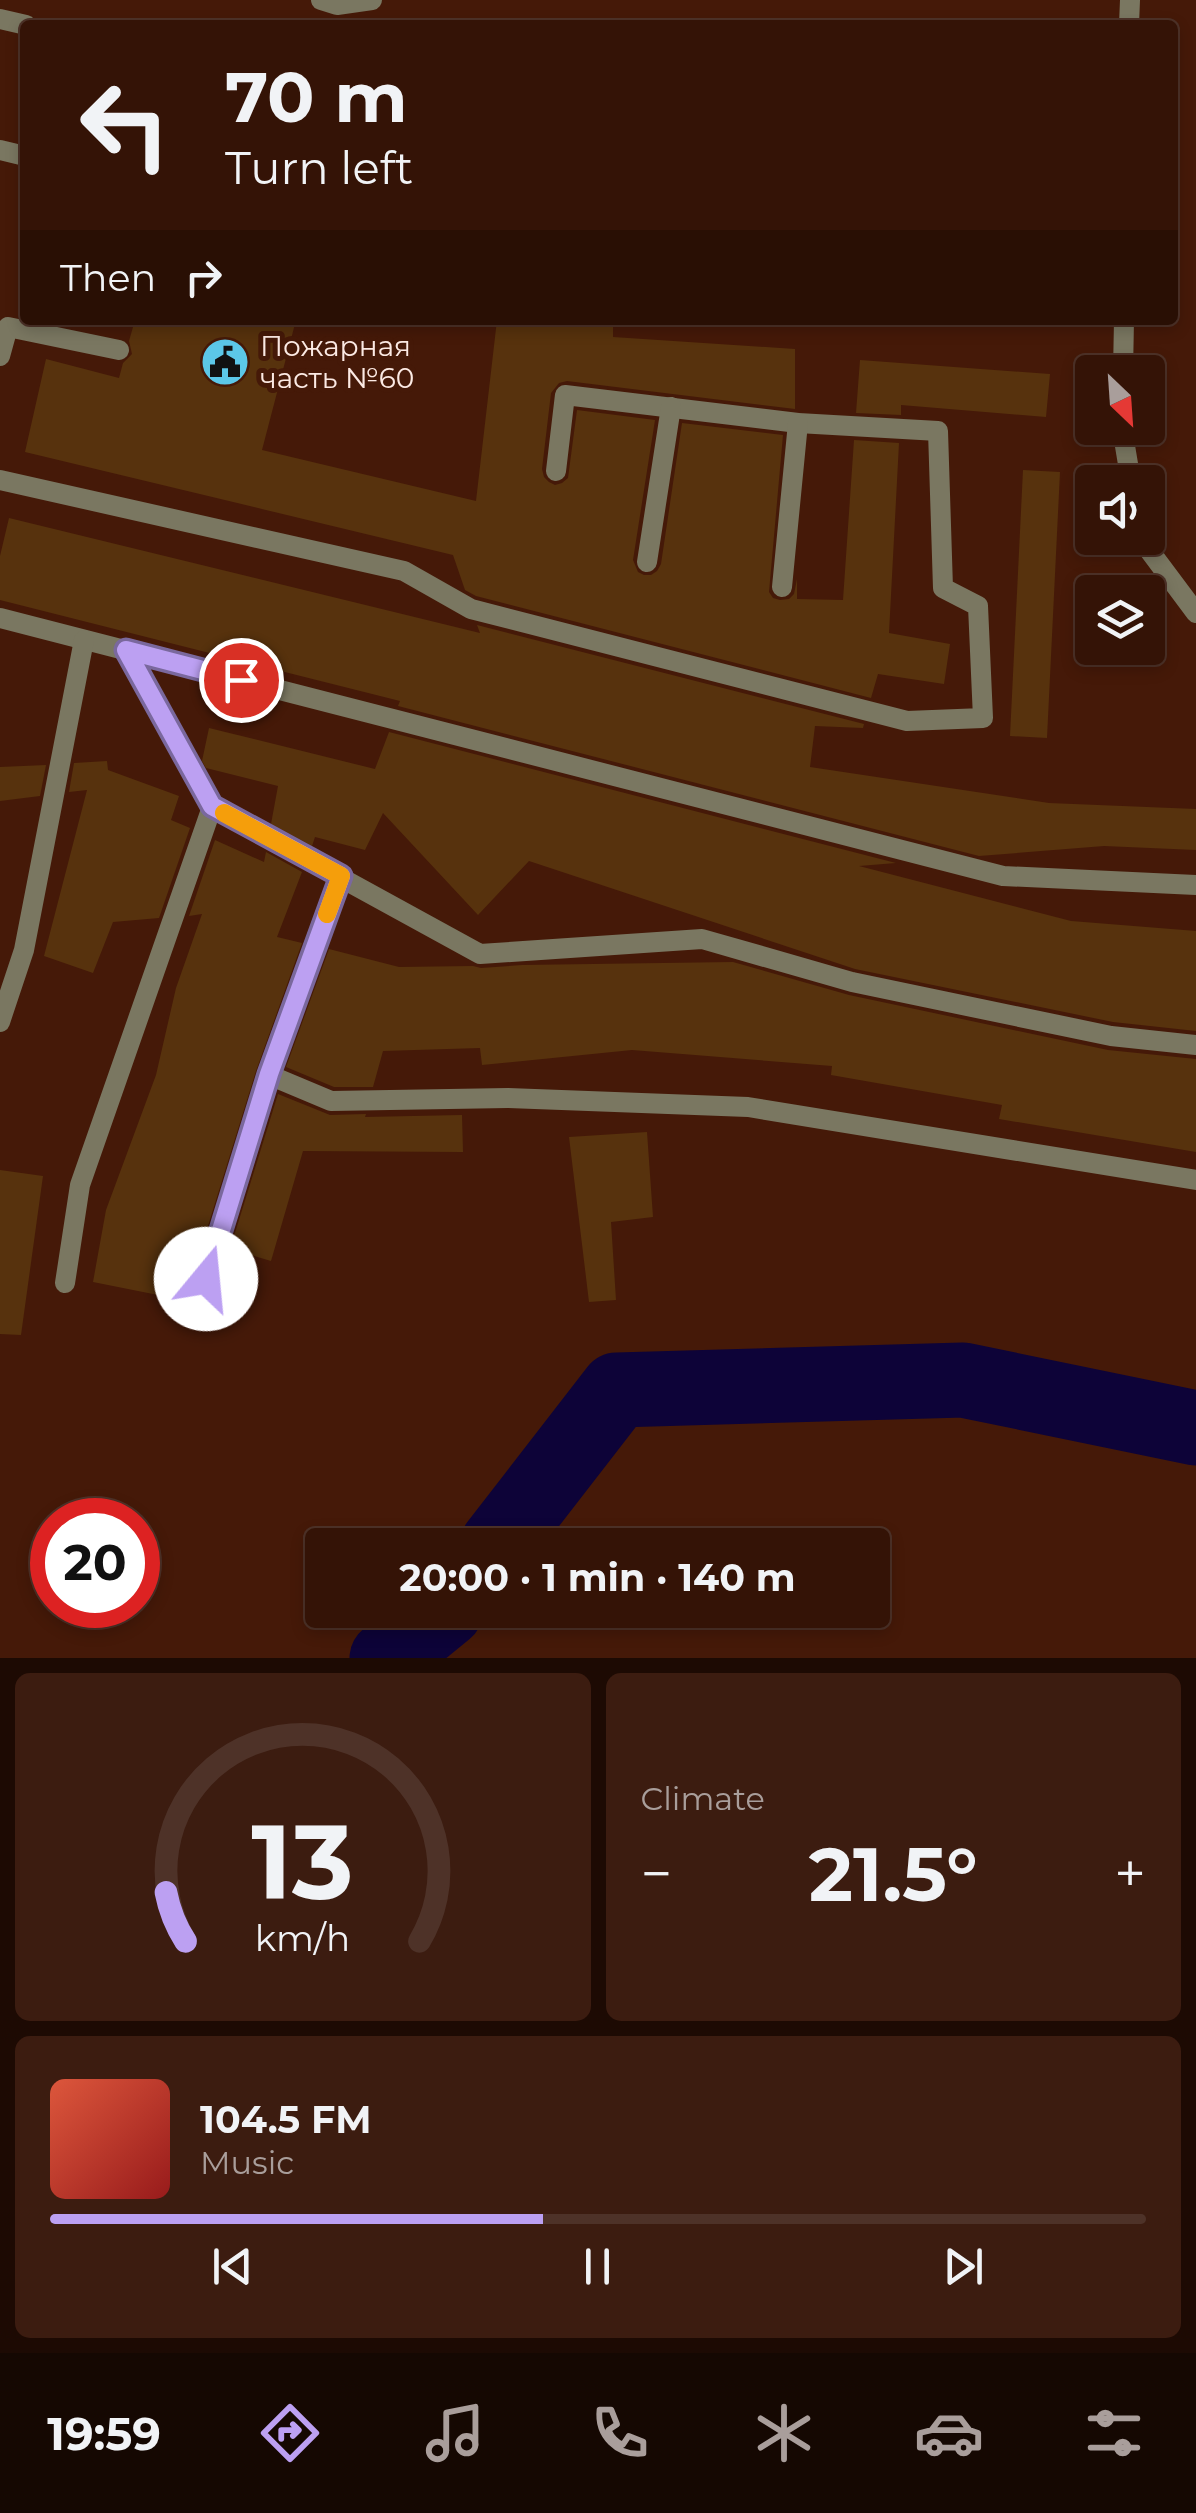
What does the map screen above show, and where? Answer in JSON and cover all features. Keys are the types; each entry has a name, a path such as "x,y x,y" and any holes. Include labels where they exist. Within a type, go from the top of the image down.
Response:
{"lane":[{"path":"321,0 337,5 372,0"},
{"path":"1123,355 1124,325"},
{"path":"0,356 8,326 119,350"},
{"path":"0,480 404,571 470,609 908,721 983,718 978,606 943,588 938,431 798,422 565,395 556,471"},
{"path":"647,562 671,407"},
{"path":"782,587 798,422"},
{"path":"1153,555 1196,612"},
{"path":"0,618 1003,876 1196,885"},
{"path":"0,1022 24,950 84,640"},
{"path":"126,650 212,806 480,954 702,939 852,982 1111,1036 1196,1045"},
{"path":"65,1283 80,1184 212,806"},
{"path":"206,1279 269,1074 341,876"},
{"path":"269,1074 331,1101 508,1098 748,1107 1196,1180"}],"building":[{"path":"134,325 295,325 262,450 476,501 496,325 613,325 613,337 795,349 795,409 559,383 551,393 544,477 555,485 568,478 577,410 655,420 633,560 638,572 651,575 661,564 682,423 783,435 769,592 773,598 789,599 797,579 797,599 843,600 854,440 899,443 889,633 950,644 944,684 878,674 871,698 476,596 465,590 453,555 25,452 46,359 119,378 123,363 132,354 129,341"},
{"path":"860,360 1050,374 1046,417 901,405 901,415 856,413"},
{"path":"1023,470 1060,472 1047,738 1010,736"},
{"path":"9,518 480,633 477,625 864,724 863,728 815,726 810,767 1049,803 1196,809 1196,850 1104,846 979,856 398,706 400,701 0,600 0,556"},
{"path":"209,728 375,769 389,732 896,863 859,866 1071,921 1196,931 1196,1031 1113,1022 855,969 529,861 478,915 383,813 365,850 315,837 312,846 271,824 278,786 206,768 202,761"},
{"path":"107,761 108,770 179,796 171,820 190,828 159,918 113,922 93,973 44,956 87,790 69,792 74,763"},
{"path":"46,765 40,796 0,801 0,767"},
{"path":"215,840 264,862 266,852 302,872 277,937 302,943 256,1071 203,1242 188,1238 173,1298 93,1282 106,1210 156,1075 176,988 202,914 189,916"},
{"path":"329,949 399,967 733,962 849,995 1108,1050 1196,1059 1196,1152 999,1119 1002,1105 831,1075 832,1066 632,1050 482,1065 480,1048 383,1051 373,1087 334,1087 286,1067"},
{"path":"278,1094 330,1115 462,1115 463,1152 303,1151 271,1261 230,1249"},
{"path":"647,1132 653,1217 611,1222 616,1300 589,1302 569,1137"},
{"path":"0,1170 43,1176 21,1335 0,1334"}],"waterway":[{"path":"510,1528 617,1390 963,1380 1196,1428"},
{"path":"387,1658 424,1628"}],"slow traffic":[{"path":"224,813 341,876 327,914"}],"place":[{"name":"Пожарная часть №60","path":"225,362"}],"route":[{"path":"206,1279 269,1074 341,876 212,806 126,650 241,680"}]}
